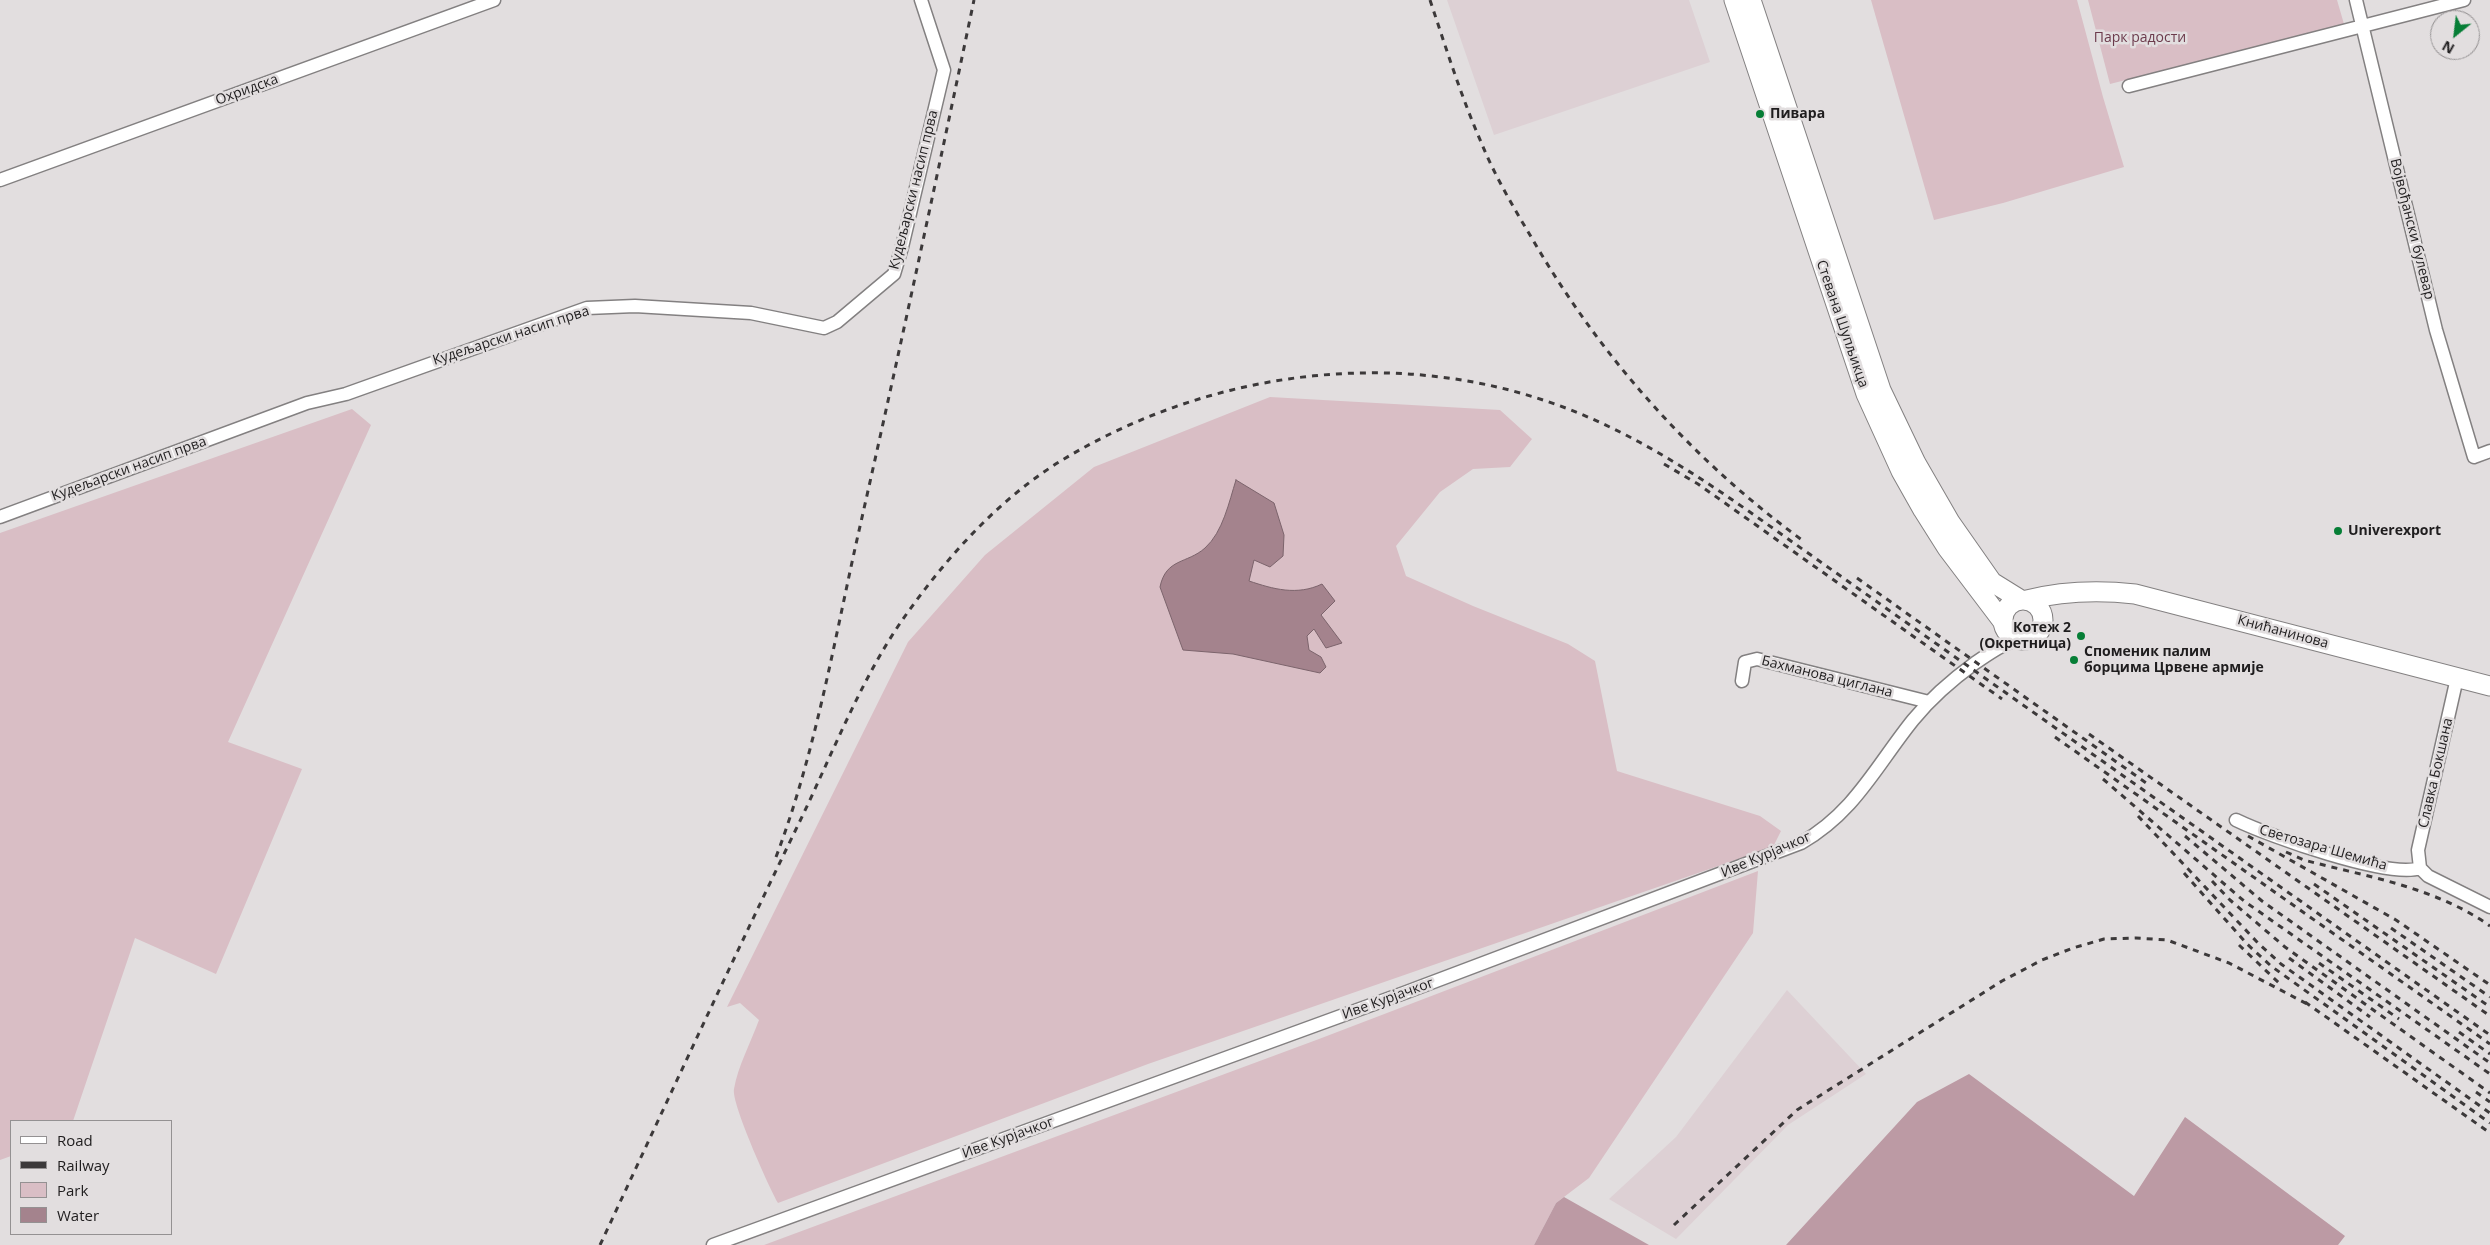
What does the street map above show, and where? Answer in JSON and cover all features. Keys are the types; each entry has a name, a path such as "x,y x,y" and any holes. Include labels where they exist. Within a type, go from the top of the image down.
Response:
{"main road":[{"name":"Стевана Шупљикца","path":"1734,0 1866,394 1901,471 1923,510 1947,548 2003,623"},
{"name":"Стевана Шупљикца","path":"1751,0 1881,390 1916,463 1950,522 1992,582 2024,600"},
{"name":"Книћанинова","path":"2024,600 2101,590 2135,594 2490,686"},
{"path":"2043,622 2074,593"},
{"path":"2024,600 2037,606 2043,622 2041,629 2034,637 2018,639 2009,634 2003,623 2007,607 2024,600"}],"street":[{"name":"Охридска","path":"0,180 494,0"},
{"name":"Кудељарски насип прва","path":"0,516 307,404 346,394 587,308 635,306 751,313 824,328 837,322 894,274 902,247 944,70 921,0"},
{"name":"Војвођански булевар","path":"2356,0 2430,304 2474,457 2490,451"},
{"path":"2129,86 2464,0"},
{"path":"1994,649 2003,623"},
{"name":"Иве Курјачког","path":"714,1245 1431,984 1801,843 1824,830 1841,814 1929,702 1963,672 1994,649 2018,639"},
{"name":"Бахманова циглана","path":"1742,681 1745,662 1758,659 1929,702"},
{"name":"Славка Бокшана","path":"2420,868 2418,850 2457,678"},
{"name":"Светозара Шемића","path":"2236,820 2265,834 2350,859 2403,871 2420,868"},
{"path":"2420,868 2428,876 2490,907"}],"shaded area":[{"path":"1447,0 1689,0 1710,62 1494,135"},
{"path":"1787,990 1866,1074 1788,1125 1676,1239 1609,1199 1676,1137"},
{"path":"1969,1074 2134,1196 2185,1117 2345,1236 2338,1245 1786,1245 1917,1102"},
{"path":"1564,1197 1649,1245 1534,1245 1556,1203"}],"green space":[{"path":"1871,0 2077,0 2124,167 2003,203 1934,220"},
{"name":"Парк радости","path":"2088,0 2337,0 2344,24 2110,84"},
{"path":"1270,397 1500,410 1532,439 1510,467 1473,469 1440,492 1396,546 1406,576 1473,606 1568,644 1595,661 1617,771 1760,816 1781,831 1773,847 1148,1064 778,1203 751,1145 738,1110 734,1089 738,1072 759,1020 740,1003 727,1007 908,642 985,555 1094,467"},
{"path":"352,409 371,425 228,742 302,769 216,974 135,938 73,1120 10,1120 10,1156 0,1160 0,533"},
{"path":"1758,871 1753,933 1589,1178 1556,1203 1534,1245 764,1245 1319,1039"}],"water":[{"path":"1236,480 1274,503 1284,535 1283,556 1270,567 1254,560 1249,581 1285,590 1303,590 1322,584 1335,601 1321,615 1342,643 1326,648 1314,629 1307,636 1309,650 1321,657 1326,667 1320,673 1233,654 1183,650 1160,587 1167,571 1172,566 1205,548 1216,534 1225,516"}],"railway":[{"path":"776,857 801,781 822,702 974,0"},
{"path":"1430,0 1467,107 1492,166 1530,235 1586,322 1617,363 1685,439 1722,475 1802,540"},
{"path":"600,1245 860,693 888,642 937,574 975,531 996,511 1017,492 1064,459 1119,430 1177,406 1237,389 1299,378 1361,373 1424,375 1486,384 1577,412 1636,440 1692,473 1747,510 2490,1035"},
{"path":"1664,464 1698,484 2002,699"},
{"path":"1857,578 2149,785"},
{"path":"2089,734 2490,1016"},
{"path":"2055,737 2490,1044"},
{"path":"2103,779 2244,901 2490,1074"},
{"path":"2138,816 2258,943 2281,964 2490,1113"},
{"path":"2185,836 2262,901 2490,1063"},
{"path":"2248,836 2396,920 2490,985"},
{"path":"2286,852 2304,860 2424,892 2469,913 2490,926"},
{"path":"2184,873 2247,944 2271,966 2490,1123"},
{"path":"2212,881 2230,900 2285,947 2490,1093"},
{"path":"2314,884 2490,1007"},
{"path":"2391,928 2490,997"},
{"path":"1674,1225 1797,1110 2002,981 2042,960 2073,948 2104,939 2136,938 2167,940 2229,963 2311,1006"},
{"path":"2239,945 2279,983"},
{"path":"2289,958 2370,1017"},
{"path":"2319,963 2399,1019"},
{"path":"2305,1002 2490,1133"},
{"path":"2459,1032 2490,1054"},
{"path":"2476,1092 2490,1102"}],"place":[{"name":"Пивара","path":"1760,114"},
{"name":"Univerexport","path":"2338,531"},
{"name":"Котеж 2 (Окретница)","path":"2081,636"},
{"name":"Споменик палим борцима Црвене армије","path":"2074,660"}]}
